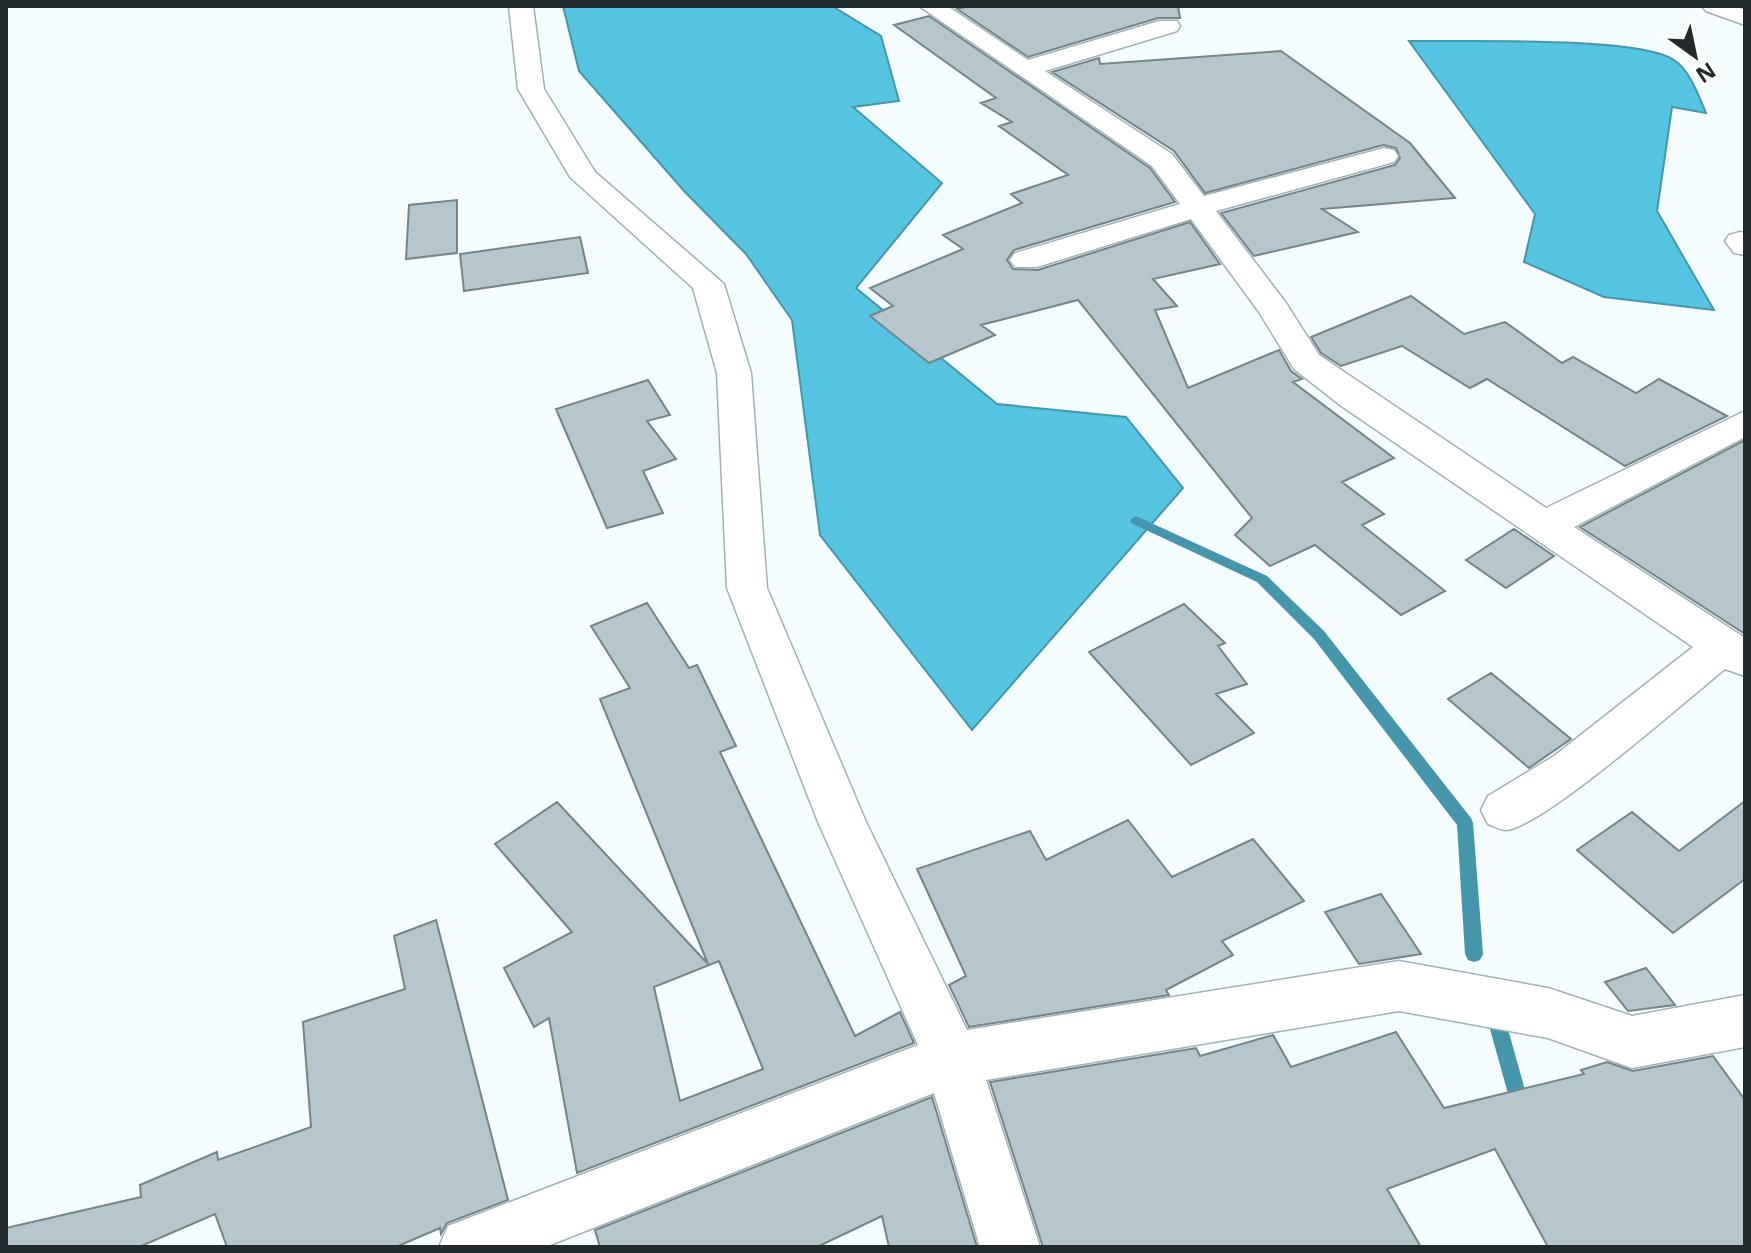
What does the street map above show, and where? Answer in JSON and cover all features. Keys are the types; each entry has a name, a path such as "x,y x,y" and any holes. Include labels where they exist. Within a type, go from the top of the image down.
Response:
{"street":[{"path":"521,6 531,89 584,177 708,284 734,373 747,588 842,822 952,1059 1010,1247"},
{"path":"931,6 1162,160 1274,310 1306,362 1735,653 1570,769 1505,810"},
{"path":"1714,6 1745,18"},
{"path":"1027,68 1168,26"},
{"path":"1026,260 1384,156"},
{"path":"1545,525 1745,422"},
{"path":"469,1247 952,1059 1399,986 1548,1013 1632,1042 1745,1021"}],"water":[{"path":"563,6 832,6 881,36 899,101 853,107 942,183 856,288 997,404 1126,417 1183,488 972,730 820,535 792,320 746,254 685,192 579,71"},
{"path":"1409,41 1506,41 1625,47 1654,52 1680,64 1706,113 1672,107 1657,211 1714,310 1604,297 1524,262 1535,214"}],"building":[{"path":"970,6 1178,6 1180,18 1158,18 1028,57 957,9"},
{"path":"929,16 1150,168 1175,202 1014,250 1007,260 1013,269 1038,270 1190,222 1220,264 1153,279 1177,306 1155,310 1188,388 1279,350 1291,371 1302,379 1293,382 1394,458 1342,482 1384,514 1362,525 1445,591 1401,615 1315,545 1270,566 1235,535 1252,518 1078,300 981,325 995,335 929,363 870,316 893,306 870,288 963,249 943,235 1022,203 1011,194 1068,175 999,126 1012,122 981,103 996,98 894,25"},
{"path":"1281,51 1410,143 1455,198 1322,209 1358,232 1254,256 1221,213 1395,165 1400,158 1396,148 1383,145 1205,193 1174,151 1052,72 1099,58 1100,64"},
{"path":"457,200 457,253 406,259 409,205"},
{"path":"580,237 588,273 464,291 460,254"},
{"path":"1411,296 1464,334 1505,322 1562,363 1573,357 1636,393 1659,379 1727,416 1625,466 1487,379 1470,388 1402,346 1341,366 1321,353 1311,337"},
{"path":"648,380 670,415 647,421 676,459 643,471 663,513 607,528 556,409"},
{"path":"1745,440 1745,634 1580,527"},
{"path":"1514,529 1554,556 1506,588 1466,560"},
{"path":"647,603 689,668 697,665 736,746 720,752 855,1036 900,1012 914,1043 577,1173 549,1018 534,1027 504,968 572,932 495,844 557,802 708,964 600,699 630,688 591,626","holes":["719,961 763,1069 680,1101 654,987"]},
{"path":"1184,604 1225,643 1218,646 1247,684 1216,694 1254,733 1191,765 1089,652"},
{"path":"1491,673 1571,739 1529,768 1448,699"},
{"path":"1745,801 1745,879 1673,933 1577,850 1632,812 1679,851"},
{"path":"1128,820 1172,877 1253,839 1304,901 1222,941 1233,955 1166,990 1169,995 969,1027 949,985 966,976 917,869 1030,831 1046,860"},
{"path":"1381,894 1421,954 1359,964 1325,912"},
{"path":"436,920 508,1200 447,1223 441,1234 440,1228 396,1247 227,1247 215,1214 139,1247 6,1247 6,1228 141,1197 140,1185 217,1152 218,1160 311,1127 303,1022 405,989 394,936"},
{"path":"1646,968 1675,1005 1628,1011 1605,982"},
{"path":"1396,1032 1444,1108 1584,1074 1581,1070 1607,1062 1633,1071 1713,1056 1745,1100 1745,1247 1548,1247 1495,1149 1387,1189 1421,1247 1043,1247 990,1082 1196,1048 1200,1056 1273,1035 1291,1067"},
{"path":"932,1097 977,1247 889,1247 882,1216 817,1247 600,1247 595,1230"}],"waterway":[{"path":"1136,520 1262,579 1319,635 1465,823 1474,954"},
{"path":"1497,1022 1521,1108"}]}
